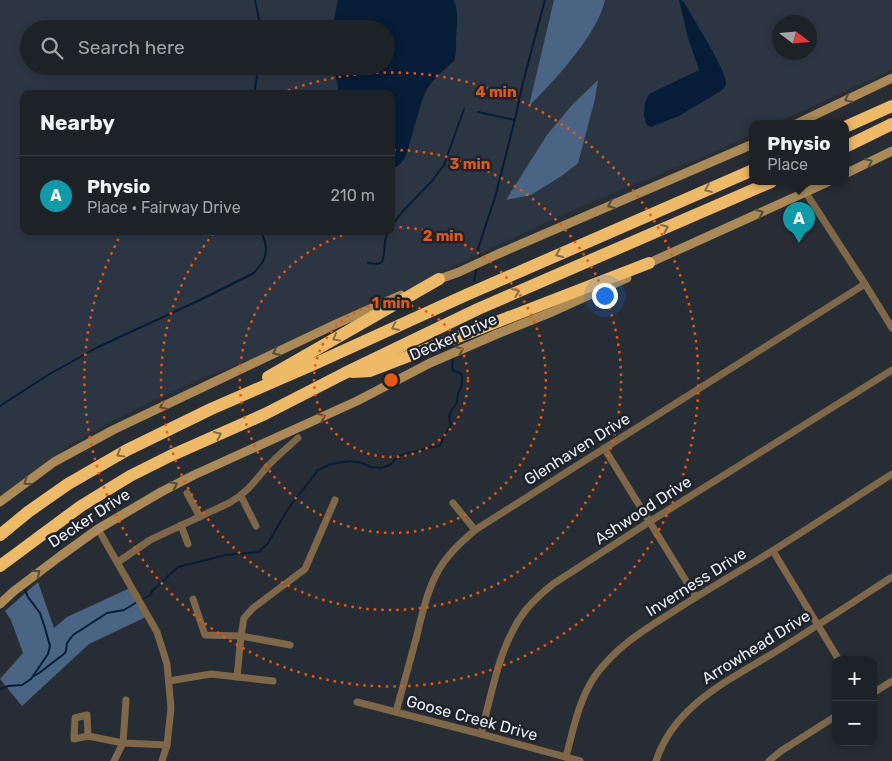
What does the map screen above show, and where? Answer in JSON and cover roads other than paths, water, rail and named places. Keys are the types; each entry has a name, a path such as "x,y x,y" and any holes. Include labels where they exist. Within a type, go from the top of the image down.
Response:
{"highway":[{"path":"849,126 892,106"},
{"path":"849,145 892,124"},
{"name":"Decker Drive","path":"0,534 68,484 127,450 211,409 466,294 749,172"},
{"name":"Decker Drive","path":"0,566 81,506 130,476 170,456 265,414 478,309 764,185"},
{"path":"345,373 370,371 649,263"},
{"path":"211,409 440,279"}],"main road":[{"path":"804,120 892,78"},
{"path":"0,502 54,462 121,426 336,324 749,146"},
{"path":"849,172 892,151"},
{"name":"Decker Drive","path":"0,604 58,556 98,529 144,501 186,479 357,401 477,342 552,312 633,275 649,263 821,185"}],"street":[{"path":"806,192 892,328"},
{"name":"Glenhaven Drive","path":"396,712 430,588 447,558 475,530 865,284"},
{"name":"Ashwood Drive","path":"481,734 507,642 526,610 553,584 892,370"},
{"path":"118,562 150,540 242,496 267,467 298,438"},
{"path":"604,448 696,597"},
{"name":"Inverness Drive","path":"566,757 579,708 594,677 611,656 636,635 892,474"},
{"path":"188,492 200,516"},
{"path":"242,496 256,526"},
{"path":"237,677 244,618 253,608 305,569 334,500"},
{"path":"453,503 475,530"},
{"path":"182,525 188,544"},
{"path":"98,529 157,632 167,664 171,708 167,745 162,761"},
{"path":"772,551 836,656"},
{"name":"Arrowhead Drive","path":"656,761 659,752 677,721 694,704 711,691 892,577"},
{"path":"192,599 206,635 241,636 290,646"},
{"path":"169,681 211,674 273,681"},
{"path":"877,690 892,681"},
{"path":"114,761 123,742 126,700"},
{"name":"Goose Creek Drive","path":"357,702 580,761"},
{"path":"769,761 781,751 832,719"},
{"path":"88,736 123,742 167,745"}],"waterway":[{"path":"255,0 259,20"},
{"path":"480,258 478,249 496,194 545,0"},
{"path":"255,90 257,75"},
{"path":"395,222 444,165 464,109"},
{"path":"478,112 515,120"},
{"path":"0,406 48,375 98,347 254,273 265,257 266,249 262,235"},
{"path":"368,263 377,264 382,262 387,235"},
{"path":"474,281 477,267"},
{"path":"141,600 150,595 178,567 226,555 259,552 268,543 288,509 318,470 331,464 350,461 381,468 390,465 398,456 440,446 451,425 450,413 457,402 458,393 461,388 462,376 460,373 452,370 453,357"},
{"path":"0,689 8,686 22,685 31,679 48,654 50,646 40,613 25,590"},
{"path":"34,676 64,654 67,643 73,635 107,613 124,610 137,602"}],"place":[{"name":"Physio","path":"799,243"}]}
